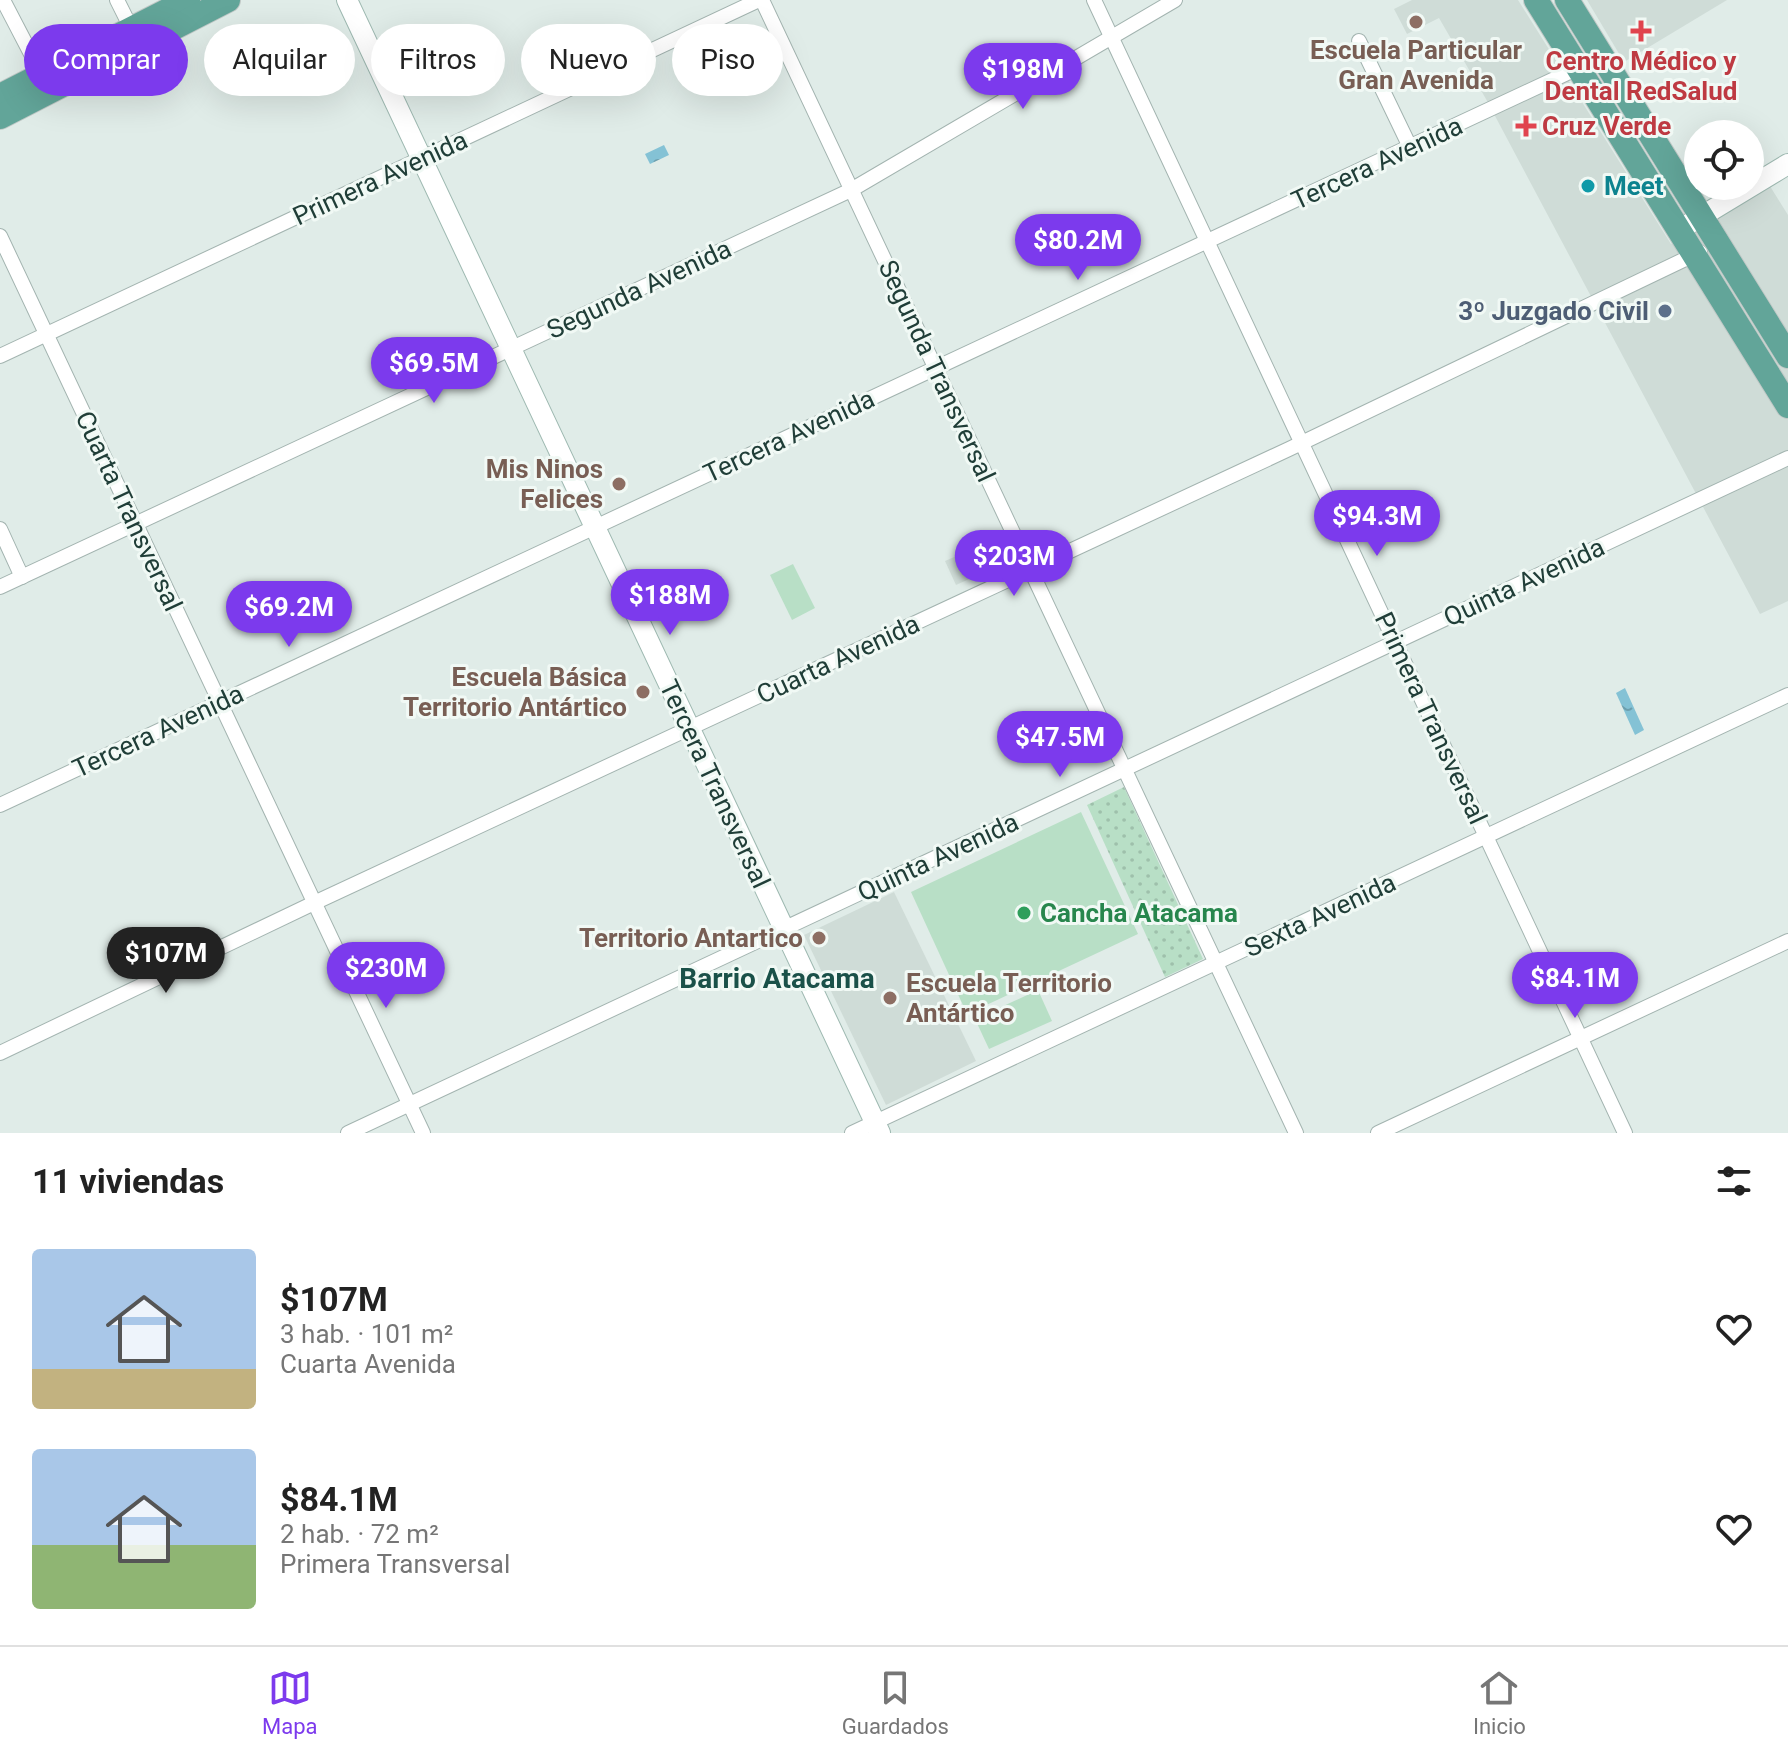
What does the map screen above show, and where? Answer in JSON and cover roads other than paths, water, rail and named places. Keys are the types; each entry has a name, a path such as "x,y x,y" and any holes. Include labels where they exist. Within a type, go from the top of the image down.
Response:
{"main road":[{"path":"141,24 188,0"},
{"path":"0,117 228,0"},
{"path":"1536,0 1788,406"},
{"path":"1567,0 1788,356"},
{"path":"0,96 24,84"}],"street":[{"path":"3,0 24,40"},
{"path":"117,0 126,18"},
{"name":"Tercera Transversal","path":"347,0 877,1128"},
{"name":"Primera Avenida","path":"0,356 761,0"},
{"name":"Segunda Transversal","path":"761,0 1296,1133"},
{"name":"Primera Transversal","path":"1094,0 1625,1133"},
{"name":"Segunda Avenida","path":"0,587 851,190 1175,0"},
{"path":"1359,41 1410,147"},
{"name":"Tercera Avenida","path":"0,805 1578,68"},
{"path":"1679,230 1788,164"},
{"name":"Cuarta Transversal","path":"0,236 423,1133"},
{"name":"Cuarta Avenida","path":"0,1053 314,903 1302,443 1718,242"},
{"name":"Quinta Avenida","path":"348,1133 1788,458"},
{"path":"0,529 22,577"},
{"name":"Sexta Avenida","path":"852,1133 877,1128 1788,695"},
{"path":"1378,1133 1788,941"}],"water":[{"path":"664,145 669,155 650,164 645,154"},
{"path":"1625,688 1644,730 1635,735 1616,693"}],"place":[{"name":"Escuela Particular Gran Avenida","path":"1416,22"},
{"name":"Centro Médico y Dental RedSalud","path":"1641,31"},
{"name":"Cruz Verde","path":"1526,126"},
{"name":"Meet","path":"1588,186"},
{"name":"3º Juzgado Civil","path":"1665,311"},
{"name":"Mis Ninos Felices","path":"619,484"},
{"name":"Escuela Básica Territorio Antártico","path":"643,692"},
{"name":"Cancha Atacama","path":"1024,913"},
{"name":"Territorio Antartico","path":"819,938"},
{"name":"Escuela Territorio Antártico","path":"890,998"}],"district":[{"name":"Barrio Atacama","path":"777,978"}]}
